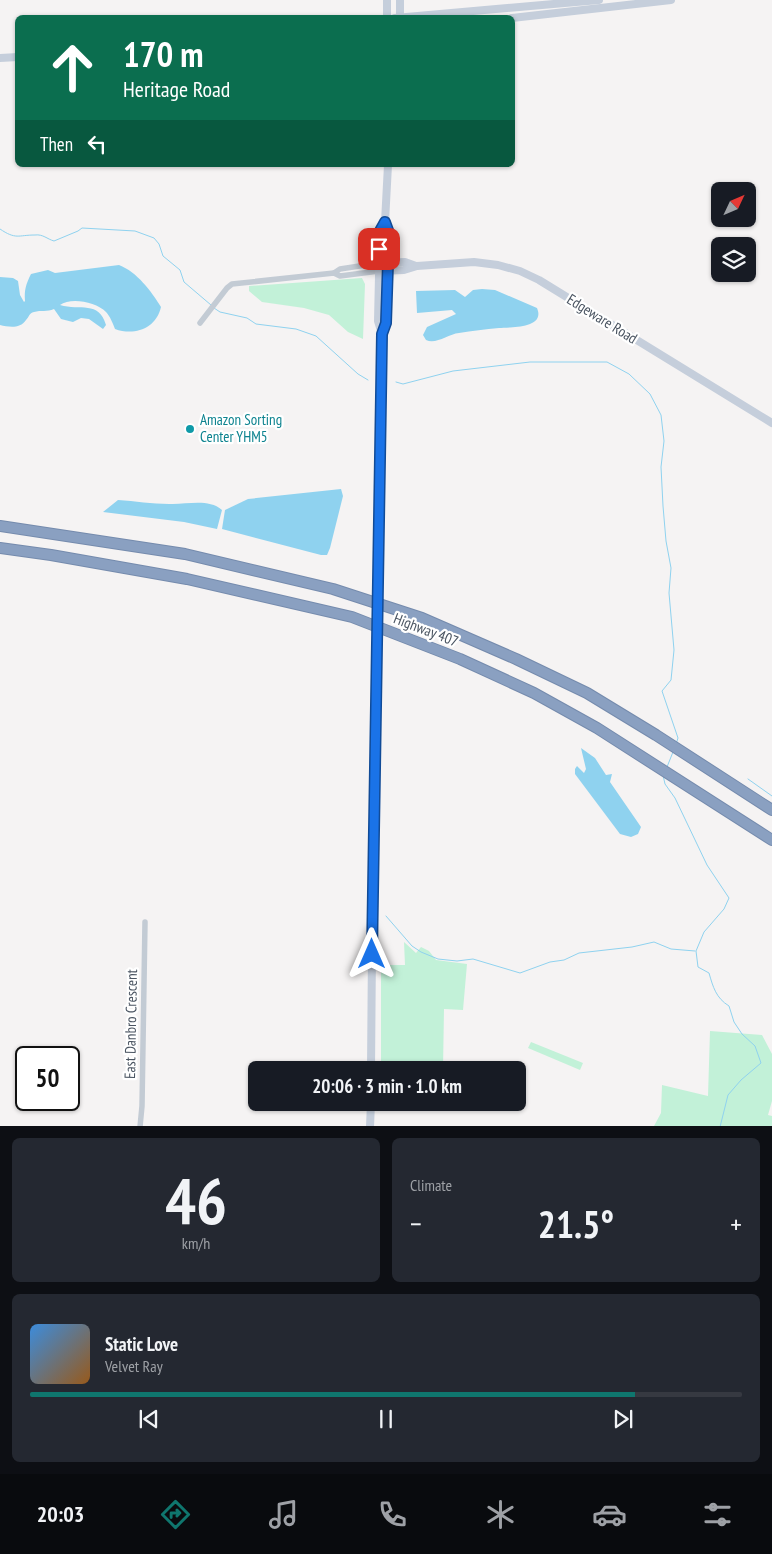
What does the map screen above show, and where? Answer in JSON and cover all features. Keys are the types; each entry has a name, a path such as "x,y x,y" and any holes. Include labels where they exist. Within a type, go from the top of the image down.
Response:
{"highway":[{"name":"Highway 407","path":"0,526 185,554 342,592 422,618 587,693 772,810"},
{"name":"Highway 407","path":"0,548 187,579 352,617 460,659 534,693 597,728 772,840"}],"main road":[{"path":"387,0 387,15"},
{"path":"400,0 400,15"},
{"path":"424,15 600,0"},
{"path":"515,18 671,0"},
{"path":"0,58 15,57"},
{"path":"382,334 386,323 388,267 389,233 385,222 388,167"},
{"path":"371,1061 373,826 382,334 378,321 380,231 385,222"},
{"name":"Edgeware Road","path":"379,267 388,267 405,262 416,266 474,262 498,265 520,271 539,280 754,414 772,423"},
{"path":"370,1111 370,1126"}],"street":[{"name":"Edgeware Road","path":"200,323 232,284 334,273 340,269 379,267"},
{"name":"East Danbro Crescent","path":"140,1126 143,1077 145,922"}],"green space":[{"path":"362,278 365,284 363,339 348,332 329,315 304,308 262,302 249,291 249,286"},
{"path":"404,942 416,953 421,947 429,951 436,960 467,964 463,1010 444,1009 443,1061 381,1061 381,965 405,965"},
{"path":"710,1031 762,1035 772,1054 772,1101 768,1115 772,1116 772,1126 654,1126 661,1113 662,1085 708,1096"},
{"path":"531,1042 583,1063 580,1070 528,1048"}],"water":[{"path":"119,265 138,277 161,307 154,321 143,329 130,332 115,329 109,316 102,308 90,303 77,301 70,301 60,305 94,309 103,317 106,325 103,329 89,319 81,318 73,322 61,319 54,309 32,313 24,323 18,326 0,325 0,277 13,278 18,281 20,295 24,302 26,287 31,274 48,270 55,273"},
{"path":"455,290 465,297 473,290 495,290 537,308 538,315 536,320 525,326 484,329 459,333 434,341 426,340 423,335 427,327 456,314 452,310 417,313 416,291"},
{"path":"341,489 343,496 327,555 222,529 225,510 248,499"},
{"path":"118,500 163,504 204,503 216,506 222,510 217,529 184,522 103,512"},
{"path":"581,748 595,758 606,775 612,774 610,782 641,827 638,834 631,837 620,834 575,774 577,766 584,773 586,769"}],"waterway":[{"path":"0,229 14,236 38,235 54,241 82,228 135,231 154,238 159,244 163,256 180,270 184,282 211,305"},
{"path":"214,308 220,312 247,318 256,324 296,329 316,336 358,374 368,380"},
{"path":"396,382 403,384 453,371 530,362 607,362 629,374 650,394 661,415 664,441 661,467 666,541 671,568 669,593 674,650 671,680 662,691 678,738 676,744"},
{"path":"667,767 673,752"},
{"path":"663,775 665,784 675,798 707,865 729,898 724,909 704,932 696,951 698,967 709,973 716,992 729,1006 734,1022 742,1034 755,1046 761,1063 741,1080 728,1095 720,1126"},
{"path":"748,779 772,796"},
{"path":"386,916 412,946 421,952 438,959 457,961 473,959 520,973 550,962 564,960 579,953 632,947 654,942 671,949 695,951"}],"place":[{"name":"Amazon Sorting Center YHM5","path":"190,429"}],"route":[{"path":"372,954 382,334 386,323 389,233 385,222 380,231 379,249"}]}
